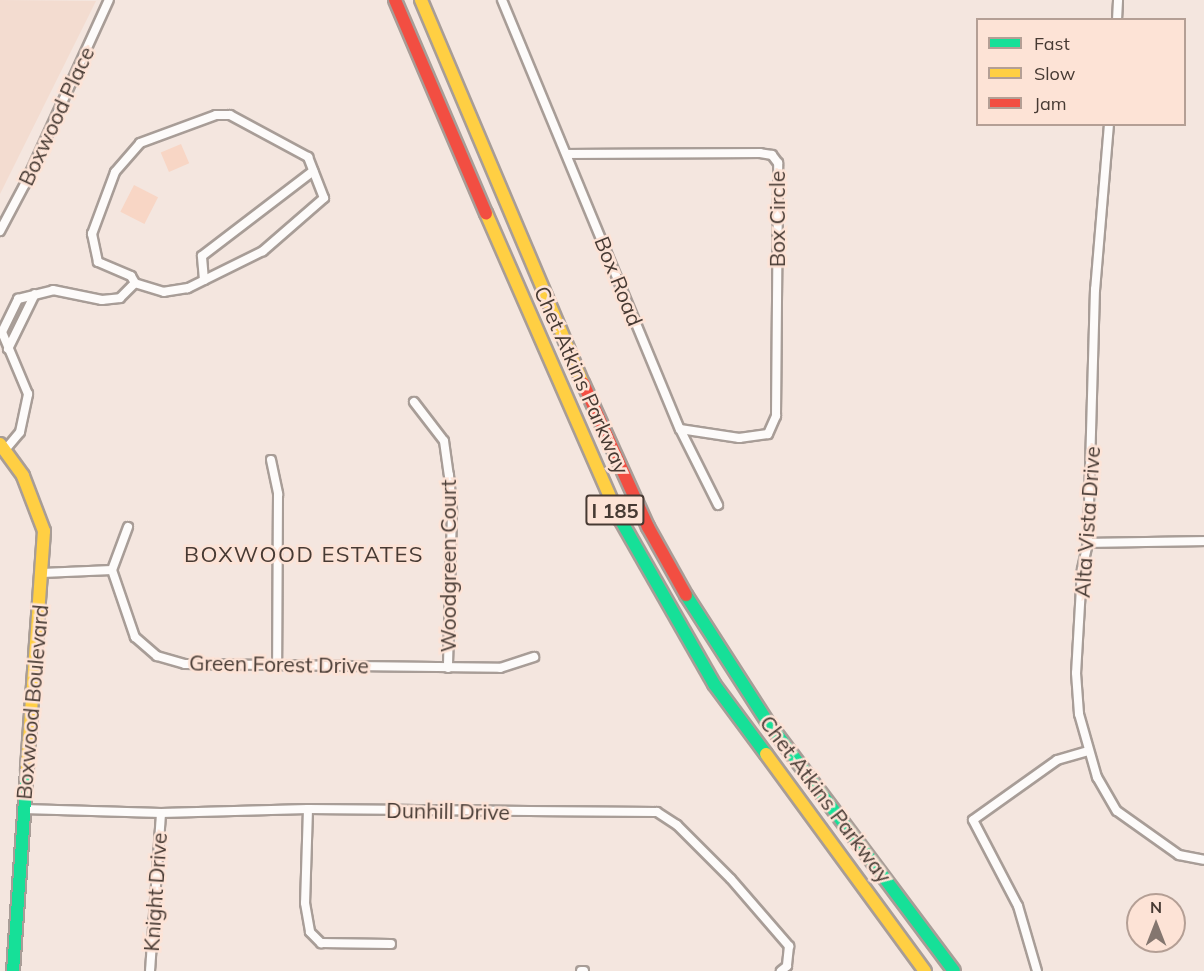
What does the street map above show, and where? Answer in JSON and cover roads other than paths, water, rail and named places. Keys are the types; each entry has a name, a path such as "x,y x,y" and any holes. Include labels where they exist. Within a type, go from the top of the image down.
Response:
{"main road":[{"name":"Chet Atkins Parkway","path":"395,0 605,492 670,611 714,684 925,971"},
{"name":"Chet Atkins Parkway","path":"421,0 562,339 648,527 698,615 767,721 954,971"},
{"name":"Boxwood Boulevard","path":"3,447 23,476 44,531 13,971"}],"street":[{"name":"Boxwood Place","path":"0,231 26,184 109,0"},
{"name":"Box Road","path":"502,0 680,429 718,506"},
{"path":"1117,18 1118,0"},
{"path":"216,115 230,115 308,157 324,198 263,251 204,280 188,288 164,292 135,283 131,276 98,262 92,234 115,172 140,143 216,115"},
{"name":"Alta Vista Drive","path":"1108,126 1095,289 1088,543 1082,570 1076,673 1088,751 1105,792 1117,810 1179,855 1204,860"},
{"name":"Box Circle","path":"567,154 772,155 778,163 776,416 768,434 739,438 680,429"},
{"path":"204,280 202,256 313,171"},
{"path":"3,447 20,432 28,394 2,332 18,299 53,290 102,300 120,298 135,283"},
{"path":"9,349 35,294"},
{"path":"11,313 23,318"},
{"name":"Woodgreen Court","path":"414,402 444,441 449,475 452,512 448,668"},
{"path":"271,460 278,494 277,663"},
{"path":"42,573 112,570 128,527"},
{"path":"1088,543 1204,541"},
{"name":"Green Forest Drive","path":"112,570 128,624 135,637 157,656 185,664 212,667 277,663 500,668 534,657"},
{"path":"1036,971 1018,906 973,820 1056,760 1088,751"},
{"name":"Dunhill Drive","path":"23,809 161,813 308,809 657,812 677,825 731,879 789,946 787,966 781,971"},
{"path":"308,809 305,903 310,932 321,943 391,944"},
{"name":"Knight Drive","path":"150,971 161,813"}],"district":[{"name":"BOXWOOD ESTATES","path":"304,555"}]}
